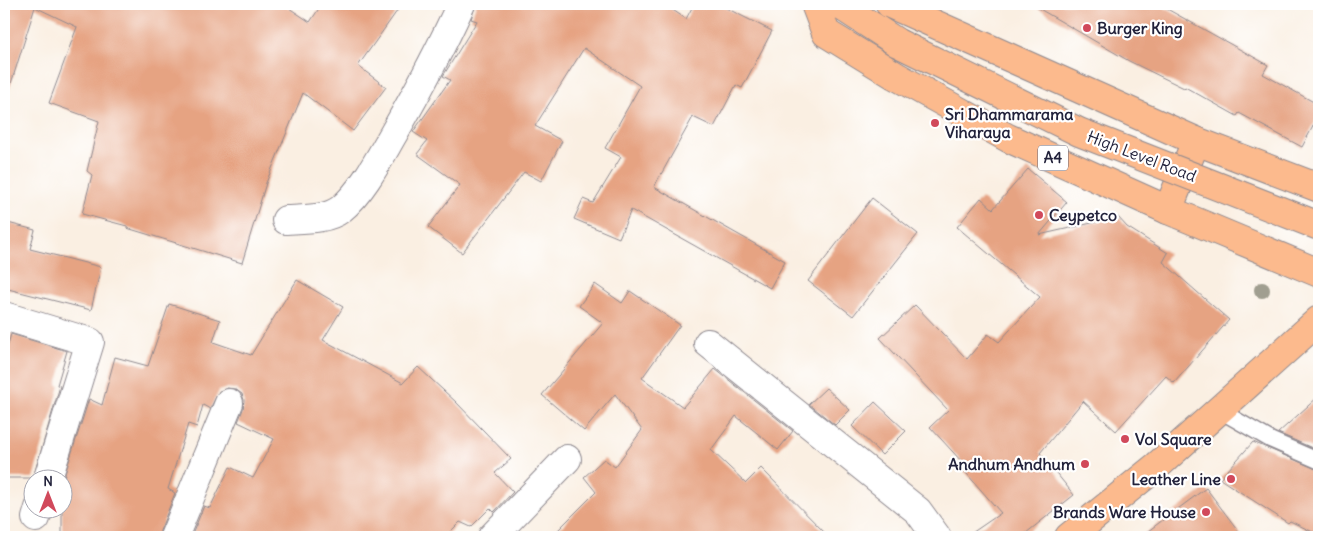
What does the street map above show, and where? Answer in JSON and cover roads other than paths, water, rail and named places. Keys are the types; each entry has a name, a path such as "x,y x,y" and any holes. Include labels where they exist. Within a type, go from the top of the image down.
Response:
{"main road":[{"name":"A4","path":"815,4 826,34 896,76 1008,138 1168,210 1319,273"},
{"name":"High Level Road","path":"838,4 898,43 1079,132 1319,226"},
{"path":"890,4 1196,141 1319,188"},
{"path":"1168,210 1196,141"},
{"path":"1069,537 1157,466 1319,320"}],"street":[{"path":"286,220 330,215 341,209 358,190 382,154 444,42 461,4"},
{"path":"4,316 90,342 51,468"},
{"path":"708,343 918,511 937,537"},
{"path":"174,537 229,403"},
{"path":"492,537 567,459"}],"lane":[{"path":"1219,410 1271,440 1319,461"}],"place":[{"name":"Burger King","path":"1087,28"},
{"name":"Sri Dhammarama Viharaya","path":"935,123"},
{"name":"Ceypetco","path":"1039,215"},
{"name":"Vol Square","path":"1125,439"},
{"name":"Andhum Andhum","path":"1085,464"},
{"name":"Leather Line","path":"1231,479"},
{"name":"Brands Ware House","path":"1206,512"}]}
